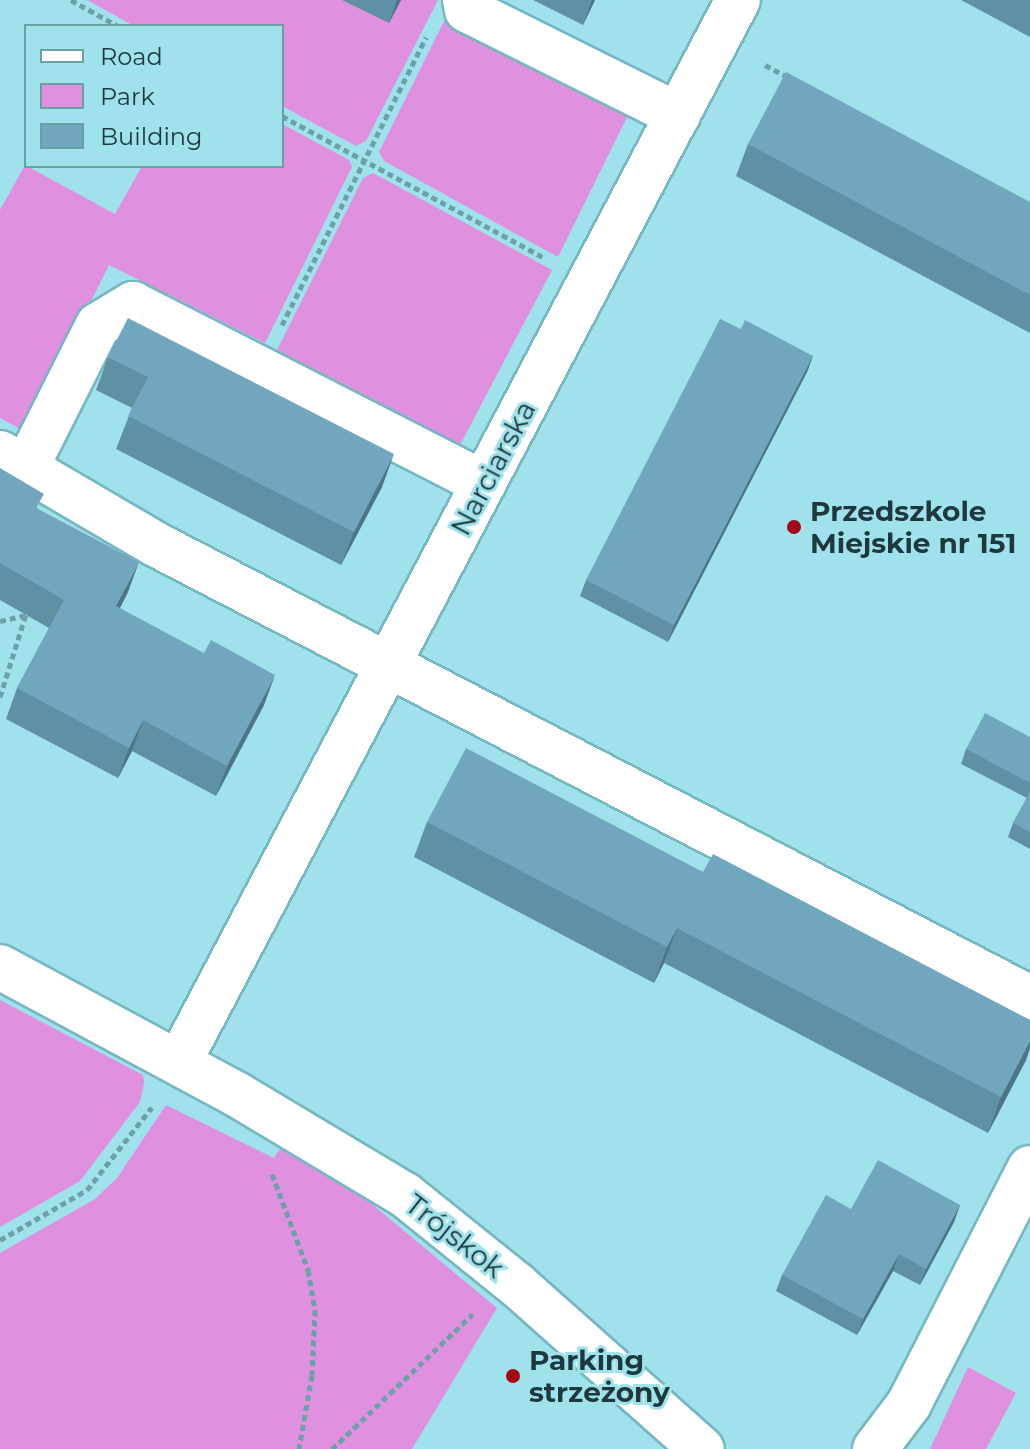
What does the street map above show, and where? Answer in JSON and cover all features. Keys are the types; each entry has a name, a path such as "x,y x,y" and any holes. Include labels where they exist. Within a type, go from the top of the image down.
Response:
{"street":[{"name":"Narciarska","path":"179,1062 738,0"},
{"path":"449,12 467,10 678,115"},
{"path":"484,484 133,304 98,325 13,460 157,545 1030,998"},
{"name":"Trójskok","path":"0,967 179,1062 405,1195 517,1285 702,1449"},
{"path":"875,1449 909,1404 1030,1168"}],"path":[{"path":"71,0 114,24"},
{"path":"259,368 364,161 449,12"},
{"path":"765,65 793,79"},
{"path":"284,117 547,259"},
{"path":"0,697 30,600"},
{"path":"0,621 26,615"},
{"path":"0,1240 87,1190 131,1138 179,1062"},
{"path":"269,1168 308,1270 315,1310 312,1375 299,1449"},
{"path":"332,1449 472,1314 517,1285"}],"green space":[{"path":"87,0 438,0 366,141 356,146 284,107 284,24 130,24"},
{"path":"445,19 631,109 558,257 384,161 379,152"},
{"path":"284,125 349,160 352,167 265,343 109,265 26,432 0,418 0,210 24,167 115,214 141,168 284,168"},
{"path":"373,173 552,270 460,445 277,350 363,178"},
{"path":"0,1000 143,1075 144,1083 140,1102 80,1181 0,1227"},
{"path":"166,1105 274,1158 282,1145 355,1190 497,1308 412,1449 0,1449 0,1253 95,1199 117,1178"},
{"path":"968,1367 1016,1393 986,1449 930,1449"}],"building":[{"path":"786,72 1030,202 1030,295 748,144"},
{"path":"128,318 394,454 354,532 128,416 148,377 108,357"},
{"path":"720,319 741,329 745,320 813,356 674,625 586,580"},
{"path":"0,468 44,494 36,508 139,562 116,606 204,653 211,640 275,675 227,766 143,720 129,748 17,688 64,600 0,563"},
{"path":"985,713 1030,737 1030,783 966,749"},
{"path":"466,748 703,872 713,854 1030,1020 1030,1041 1001,1097 677,928 667,947 427,822"},
{"path":"1030,791 1030,832 1013,823"},
{"path":"878,1160 960,1205 926,1269 899,1254 863,1319 782,1275 826,1195 851,1209"}],"place":[{"name":"Przedszkole Miejskie nr 151","path":"794,527"},
{"name":"Parking strzeżony","path":"513,1376"}]}
